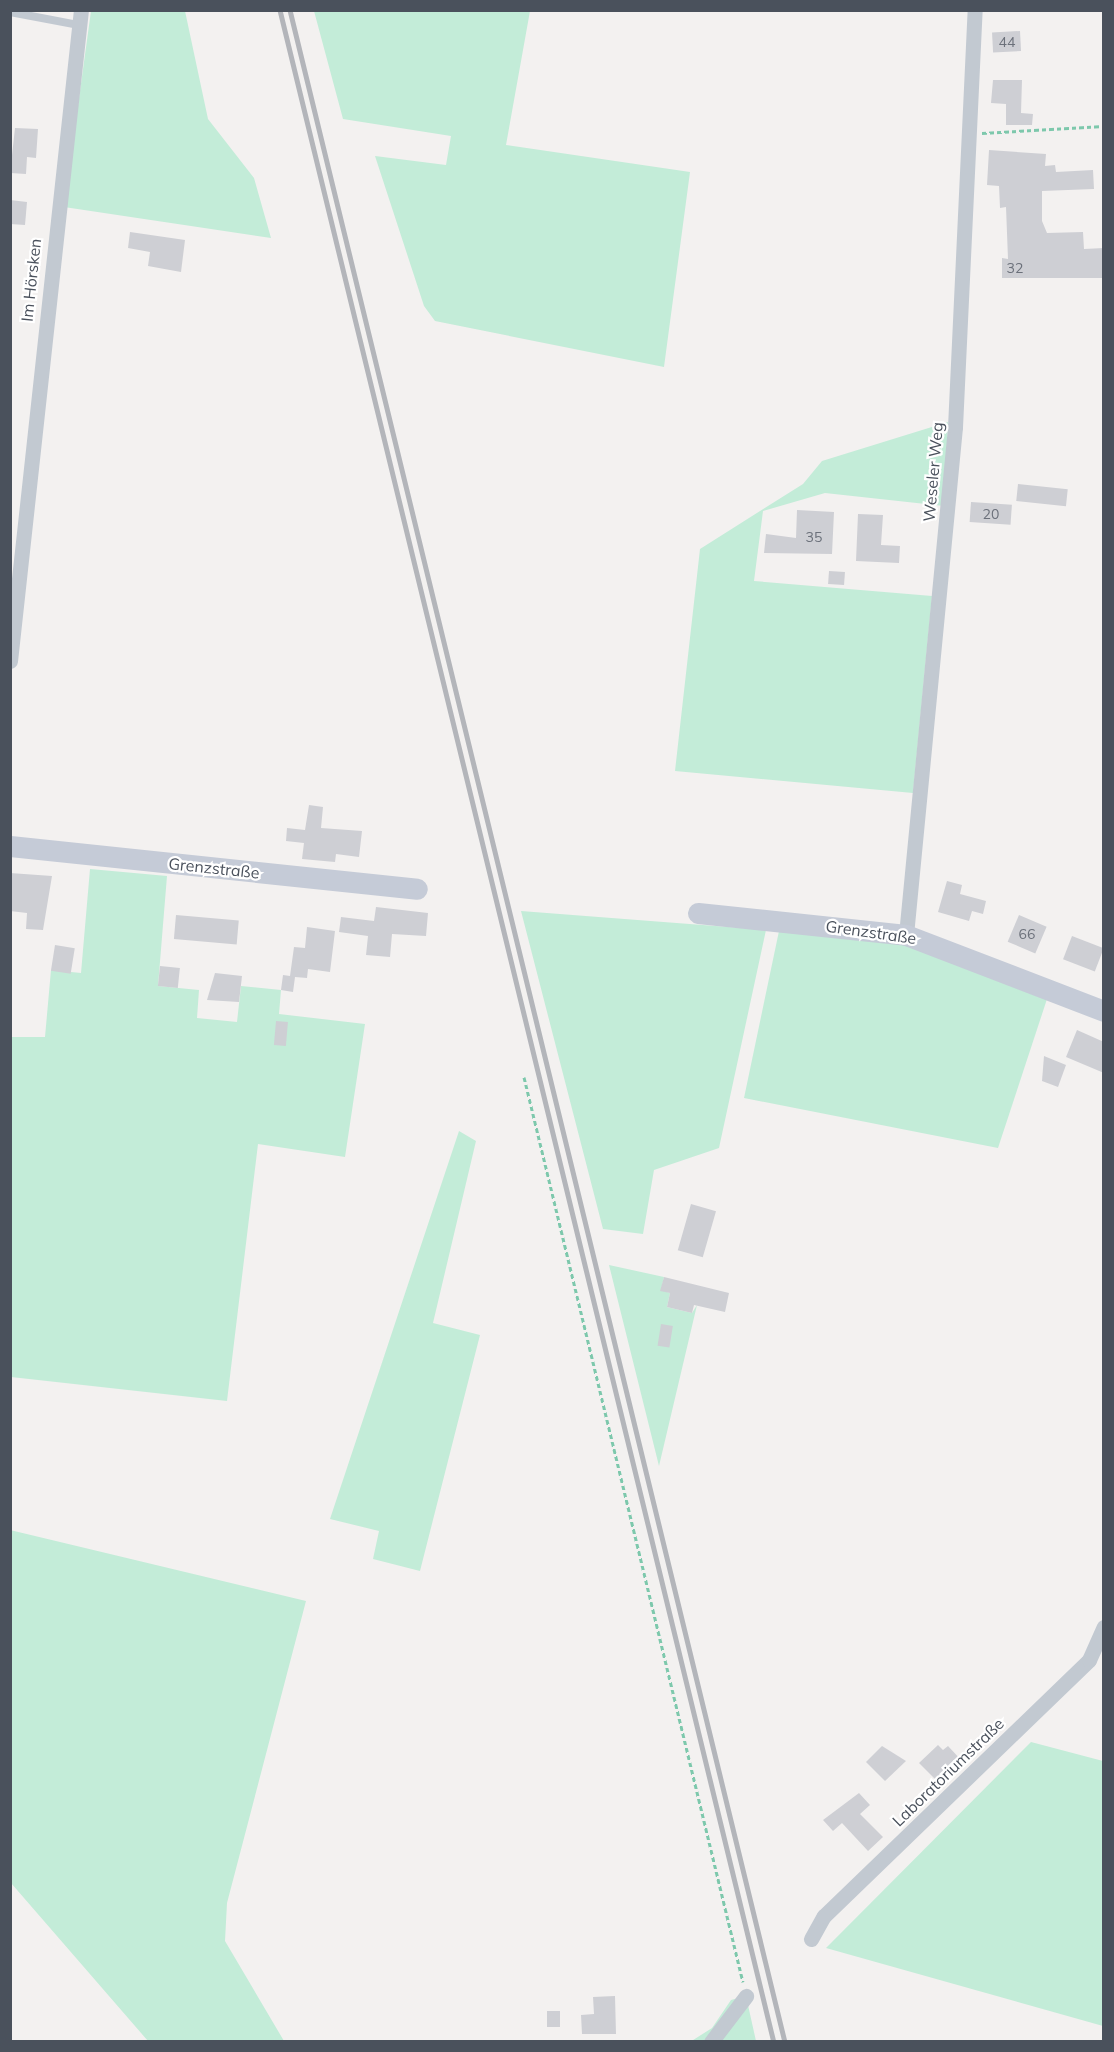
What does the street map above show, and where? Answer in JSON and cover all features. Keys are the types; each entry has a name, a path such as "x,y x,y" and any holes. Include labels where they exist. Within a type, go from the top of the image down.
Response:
{"street":[{"name":"Weseler Weg","path":"906,935 954,427 975,10"},
{"name":"Im Hörsken","path":"10,661 79,18"},
{"name":"Grenzstraße","path":"10,846 417,889"},
{"name":"Grenzstraße","path":"698,913 906,935 1104,1011"},
{"name":"Laboratoriumstraße","path":"811,1940 824,1916 1089,1660 1104,1627"},
{"path":"711,2042 746,1996"}],"lane":[{"path":"10,12 79,18"}],"path":[{"path":"969,133 1104,126"},
{"path":"524,1077 746,1996"}],"green space":[{"path":"91,11 185,11 208,119 254,178 271,238 64,207"},
{"path":"314,11 530,11 506,145 690,172 664,367 435,321 424,306 375,156 446,165 451,136 343,119"},
{"path":"948,422 944,506 825,493 763,511 754,581 932,596 913,793 675,771 700,549 803,484 822,461"},
{"path":"90,869 167,876 158,986 199,990 197,1018 237,1022 241,986 281,990 279,1014 365,1024 345,1157 258,1144 227,1401 11,1377 11,1037 45,1037 51,970 81,973"},
{"path":"521,911 766,930 719,1148 654,1170 643,1234 603,1229"},
{"path":"779,931 912,944 1047,999 998,1148 744,1098"},
{"path":"459,1131 476,1141 433,1323 480,1335 420,1571 373,1559 379,1531 330,1519"},
{"path":"609,1265 664,1277 661,1290 670,1293 667,1307 692,1313 697,1305 659,1466"},
{"path":"10,1530 306,1601 227,1903 225,1941 284,2041 148,2041 11,1883"},
{"path":"1031,1742 1103,1761 1103,2026 826,1948"},
{"path":"746,1996 756,2041 690,2042 712,2028 731,2000"}],"building":[{"path":"1020,31 1021,51 993,52 992,32"},
{"path":"993,80 1022,80 1021,113 1033,114 1032,125 1006,125 1006,104 991,103"},
{"path":"15,128 38,129 36,158 27,157 26,174 10,173"},
{"path":"989,150 1046,154 1045,166 1055,165 1056,172 1093,170 1094,189 1042,191 1042,221 1047,233 1083,232 1084,249 1104,248 1104,278 1002,278 1002,258 1008,259 1006,207 1000,208 999,186 987,185"},
{"path":"10,200 27,202 25,225 10,224"},
{"path":"130,232 185,240 181,272 148,266 150,252 128,248"},
{"path":"1018,484 1068,489 1066,506 1016,501"},
{"path":"971,502 1012,505 1011,525 970,522"},
{"path":"797,510 834,512 832,554 764,553 766,534 796,538"},
{"path":"858,514 883,515 881,545 900,546 899,563 856,561"},
{"path":"829,571 845,572 844,585 828,584"},
{"path":"309,805 323,807 321,828 362,831 359,857 336,854 335,862 302,859 304,843 286,841 287,828 305,830"},
{"path":"10,873 52,876 43,930 26,929 27,913 10,911"},
{"path":"947,881 962,885 960,894 986,901 983,914 972,911 969,921 938,912"},
{"path":"376,907 428,913 426,936 392,934 390,957 366,955 368,936 339,932 341,917 374,921"},
{"path":"176,915 239,920 237,944 174,939"},
{"path":"1019,915 1047,927 1035,953 1008,942"},
{"path":"307,927 335,931 330,972 308,969 307,978 295,977 293,992 281,990 283,975 290,976 294,947 305,948"},
{"path":"1072,936 1104,948 1095,972 1063,959"},
{"path":"55,945 75,948 71,974 51,971"},
{"path":"160,966 180,968 178,988 158,986"},
{"path":"215,973 242,976 239,1002 207,1000"},
{"path":"276,1021 288,1022 286,1046 274,1045"},
{"path":"1077,1030 1104,1042 1104,1073 1066,1057"},
{"path":"1044,1056 1066,1065 1058,1087 1042,1081"},
{"path":"691,1204 716,1211 703,1257 678,1250"},
{"path":"664,1277 729,1293 725,1312 694,1305 692,1313 667,1307 670,1293 660,1291"},
{"path":"661,1324 673,1326 669,1348 658,1346"},
{"path":"938,1745 943,1750 948,1746 962,1761 939,1783 919,1763"},
{"path":"882,1746 906,1761 885,1781 866,1762"},
{"path":"859,1793 870,1805 860,1814 883,1837 868,1851 842,1823 833,1831 823,1820"},
{"path":"615,1996 616,2034 582,2034 581,2015 594,2014 593,1997"},
{"path":"547,2011 560,2011 560,2027 547,2027"}],"railway":[{"path":"280,10 774,2042"},
{"path":"290,10 785,2042"}]}
